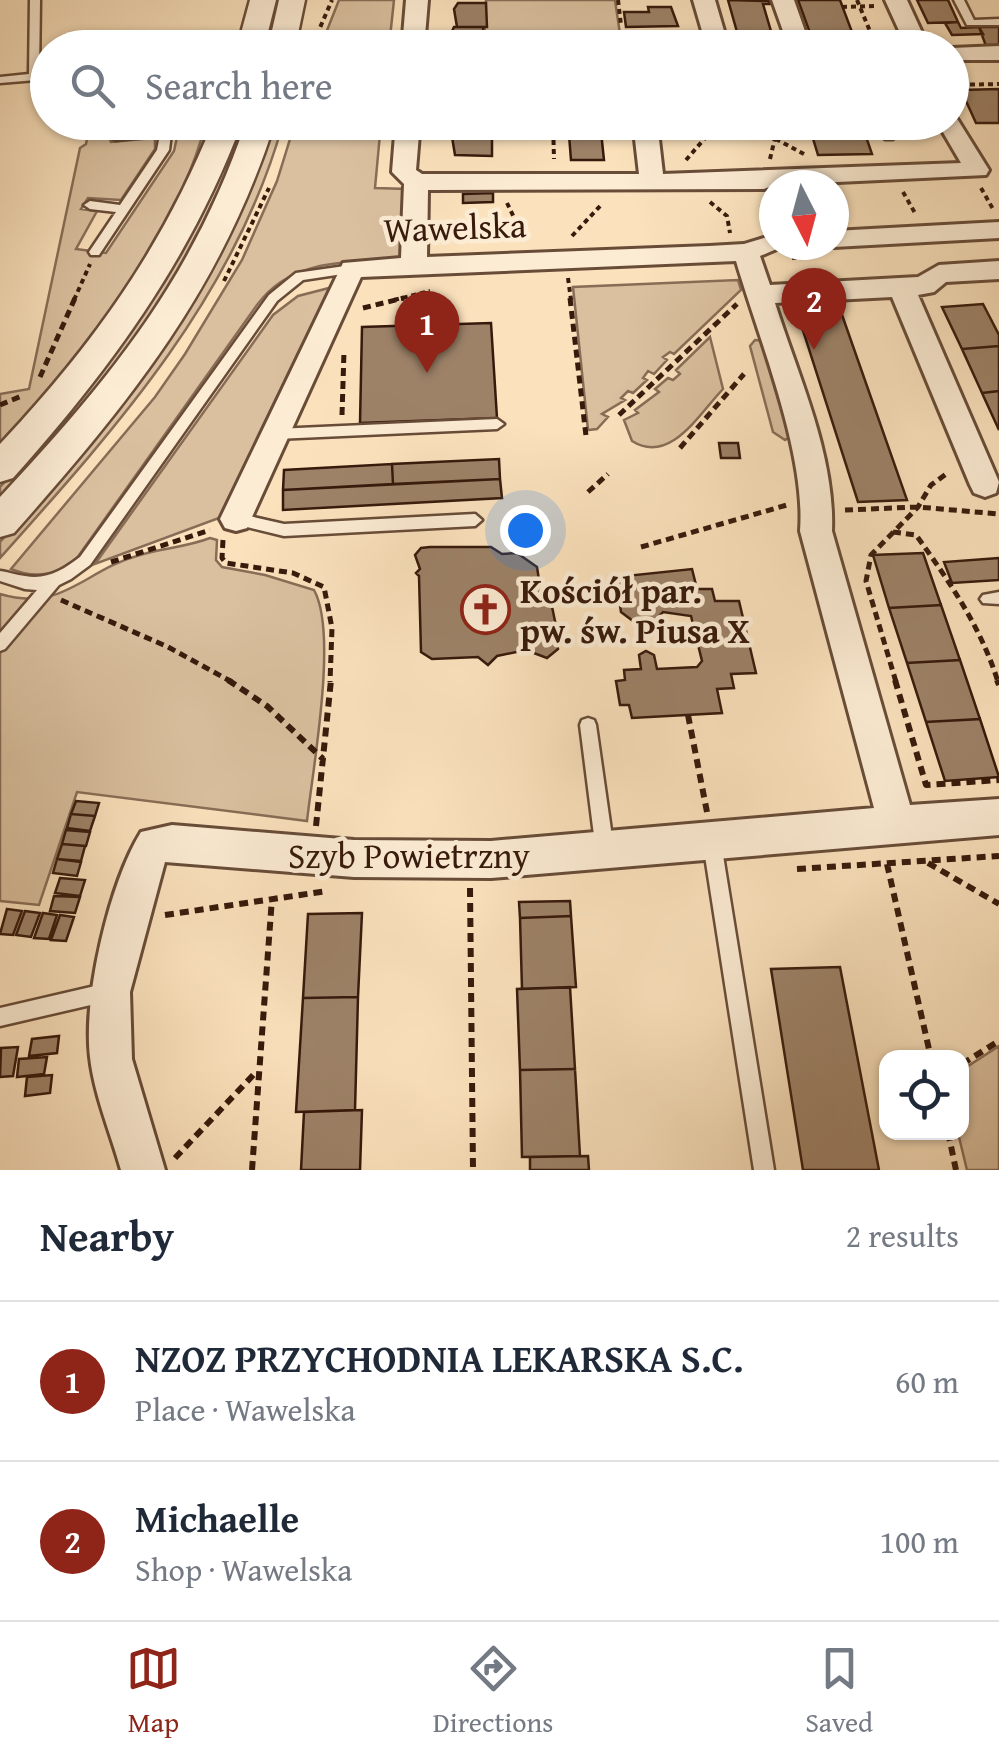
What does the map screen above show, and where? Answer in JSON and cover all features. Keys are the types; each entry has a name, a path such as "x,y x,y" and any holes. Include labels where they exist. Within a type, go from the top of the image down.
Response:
{"street":[{"path":"253,30 262,0"},
{"path":"285,30 292,0"},
{"path":"287,30 302,0"},
{"path":"414,30 417,0"},
{"path":"704,0 713,30"},
{"path":"783,0 794,30"},
{"path":"896,0 910,30"},
{"path":"969,54 999,53"},
{"path":"0,468 79,381 140,302 179,239 222,140"},
{"path":"0,522 108,400 180,301 238,192 255,140"},
{"path":"407,140 404,172 416,182 759,181"},
{"path":"650,140 660,181"},
{"path":"849,177 978,170 959,140"},
{"path":"416,182 420,279"},
{"path":"849,238 999,230"},
{"name":"Wawelska","path":"236,519 352,269 420,279 570,244 759,247"},
{"path":"760,260 761,295 818,502 816,531 896,822"},
{"path":"761,295 925,286 939,274 999,270"},
{"path":"902,287 979,472"},
{"name":"Szyb Powietrzny","path":"143,1170 110,1059 110,992 143,863 154,845 172,843 313,858 535,858 896,822 999,816"}],"lane":[{"path":"35,0 35,30"},
{"path":"960,0 970,22 999,22"},
{"path":"0,80 30,78"},
{"path":"96,252 163,150 166,140"},
{"path":"90,205 123,209"},
{"path":"0,644 85,561 273,298 300,276 352,269"},
{"path":"276,434 497,424"},
{"path":"236,519 284,530 474,520"},
{"path":"2,576 57,587"},
{"path":"588,725 605,851"},
{"path":"712,840 764,1170"},
{"path":"0,1017 110,992"}],"path":[{"path":"319,30 332,0"},
{"path":"858,0 870,30"},
{"path":"969,85 999,84"},
{"path":"553,140 554,174"},
{"path":"660,181 701,140"},
{"path":"767,170 774,140"},
{"path":"779,140 816,160 820,170"},
{"path":"498,182 513,218 532,247"},
{"path":"903,191 910,204"},
{"path":"706,198 727,216"},
{"path":"570,244 586,436"},
{"path":"0,405 35,390 49,349 96,252"},
{"path":"420,279 436,290"},
{"path":"352,315 420,279"},
{"path":"420,279 426,325"},
{"path":"619,414 743,298 761,295"},
{"path":"342,431 344,345"},
{"path":"680,448 744,374"},
{"path":"979,472 932,485 918,507 870,555 866,581 926,785 999,780"},
{"path":"588,492 608,474"},
{"path":"641,547 818,502 999,514"},
{"path":"97,567 219,527 226,563 320,582 332,597 331,674 313,858"},
{"path":"893,532 916,535 940,567 992,656 999,685"},
{"path":"57,587 50,595 214,670 303,736 323,759"},
{"path":"688,715 712,840"},
{"path":"925,862 999,904"},
{"path":"887,864 929,1050"},
{"path":"470,886 473,1170"},
{"path":"252,1170 272,898"},
{"path":"969,1060 999,1041"},
{"path":"164,1170 259,1069"},
{"path":"950,1140 956,1170"}],"shaded area":[{"path":"339,0 394,0 391,30 327,30"},
{"path":"486,0 615,0 619,30 485,30"},
{"path":"87,140 155,140 155,149 121,200 88,198 81,209 97,211 76,249 106,253 174,151 176,140 200,140 171,214 147,257 91,339 0,455 0,394 29,389 80,148"},
{"path":"233,140 243,140 172,296 0,507 0,487 108,362 140,318 197,225"},
{"path":"266,140 277,140 235,246 203,302 128,408 0,558 0,542 83,445 159,347 224,241"},
{"path":"290,140 379,140 375,188 408,189 405,261 324,265 305,270 271,289 77,558 46,574 11,569 155,397 185,354 242,260 277,181"},
{"path":"738,280 741,290 674,354 663,357 667,360 654,374 648,371 643,378 647,380 633,393 628,391 621,398 625,400 602,414 608,417 597,429 588,430 573,287"},
{"path":"333,287 219,518 95,564 273,315 298,296"},
{"path":"710,337 723,389 694,423 671,442 646,447 632,441 624,420 638,413 635,410 659,392 655,389 668,378 673,380 680,374 676,370"},
{"path":"755,340 765,341 793,435 785,440 773,432 750,346"},
{"path":"210,538 217,540 216,560 222,567 314,590 321,610 324,668 307,821 77,792 39,905 0,901 0,594 41,598 57,594 120,562"},
{"path":"999,1046 999,1170 967,1170 960,1140 969,1140 969,1065"}],"building":[{"path":"728,0 769,1 770,4 763,4 771,30 736,30"},
{"path":"798,0 840,0 851,30 809,30"},
{"path":"917,0 948,0 958,22 928,23"},
{"path":"458,3 486,3 487,27 457,27 454,9"},
{"path":"648,7 671,7 678,26 626,27 624,12 649,12"},
{"path":"958,22 961,28 979,27 983,34 949,30 945,23"},
{"path":"454,27 483,27 483,30 453,30"},
{"path":"979,27 999,27 999,45 986,46"},
{"path":"999,89 999,123 976,123 969,108 969,90"},
{"path":"452,140 492,140 492,156 455,155"},
{"path":"569,140 602,140 604,160 571,160"},
{"path":"813,140 867,140 872,154 818,155"},
{"path":"493,193 493,202 463,203 463,194"},
{"path":"983,304 999,335 999,346 962,349 942,307"},
{"path":"841,312 907,500 858,502 798,315"},
{"path":"491,323 497,418 360,423 362,327"},
{"path":"999,346 999,391 982,393 962,349"},
{"path":"999,391 999,430 982,393"},
{"path":"719,443 738,443 740,458 721,458"},
{"path":"499,459 500,479 393,484 392,464"},
{"path":"392,464 393,484 283,490 284,470"},
{"path":"500,479 502,498 283,510 283,490"},
{"name":"Kościół par. pw. św. Piusa X","path":"491,547 502,554 517,553 537,567 539,580 548,587 556,626 548,634 556,640 558,649 547,658 526,650 497,656 488,665 478,657 432,659 421,652 416,573 420,569 415,555 421,548"},
{"path":"923,553 941,605 889,608 873,555"},
{"path":"999,558 999,580 952,583 944,562"},
{"path":"692,569 697,589 712,589 715,601 739,601 756,673 731,674 734,688 717,689 722,713 632,718 629,705 620,705 616,681 625,680 624,670 641,669 639,655 646,651 654,655 657,669 697,667 702,661 691,616 663,612 645,630 621,612 616,577"},
{"path":"941,605 960,660 907,663 889,608"},
{"path":"960,660 980,719 926,722 907,663"},
{"path":"980,719 999,777 945,781 926,722"},
{"path":"76,801 99,803 95,816 71,814"},
{"path":"71,814 95,816 90,831 67,828"},
{"path":"66,830 90,832 86,846 62,844"},
{"path":"62,844 85,846 81,861 57,859"},
{"path":"57,859 81,862 77,876 53,873"},
{"path":"60,878 85,880 80,896 55,893"},
{"path":"54,896 80,897 75,913 50,911"},
{"path":"570,901 571,916 520,918 519,902"},
{"path":"7,909 22,911 13,935 0,934"},
{"path":"25,911 40,913 31,937 16,935"},
{"path":"43,913 57,915 49,939 34,938"},
{"path":"362,913 358,997 303,998 308,914"},
{"path":"60,915 74,917 66,941 51,940"},
{"path":"571,916 576,987 522,989 520,918"},
{"path":"840,967 879,1170 803,1170 771,969"},
{"path":"570,987 575,1069 520,1070 517,989"},
{"path":"358,997 355,1110 296,1112 303,998"},
{"path":"59,1036 57,1053 29,1056 32,1039"},
{"path":"18,1047 13,1076 0,1077 1,1048"},
{"path":"47,1057 44,1074 17,1077 19,1059"},
{"path":"575,1069 580,1156 522,1157 520,1070"},
{"path":"52,1075 50,1093 25,1096 27,1077"},
{"path":"362,1110 360,1170 301,1170 304,1112"},
{"path":"588,1156 589,1170 530,1170 530,1157"}],"place":[{"name":"Michaelle","path":"814,350"},
{"name":"NZOZ PRZYCHODNIA LEKARSKA S.C.","path":"427,373"},
{"name":"Kościół par. pw. św. Piusa X","path":"485,610"}]}
